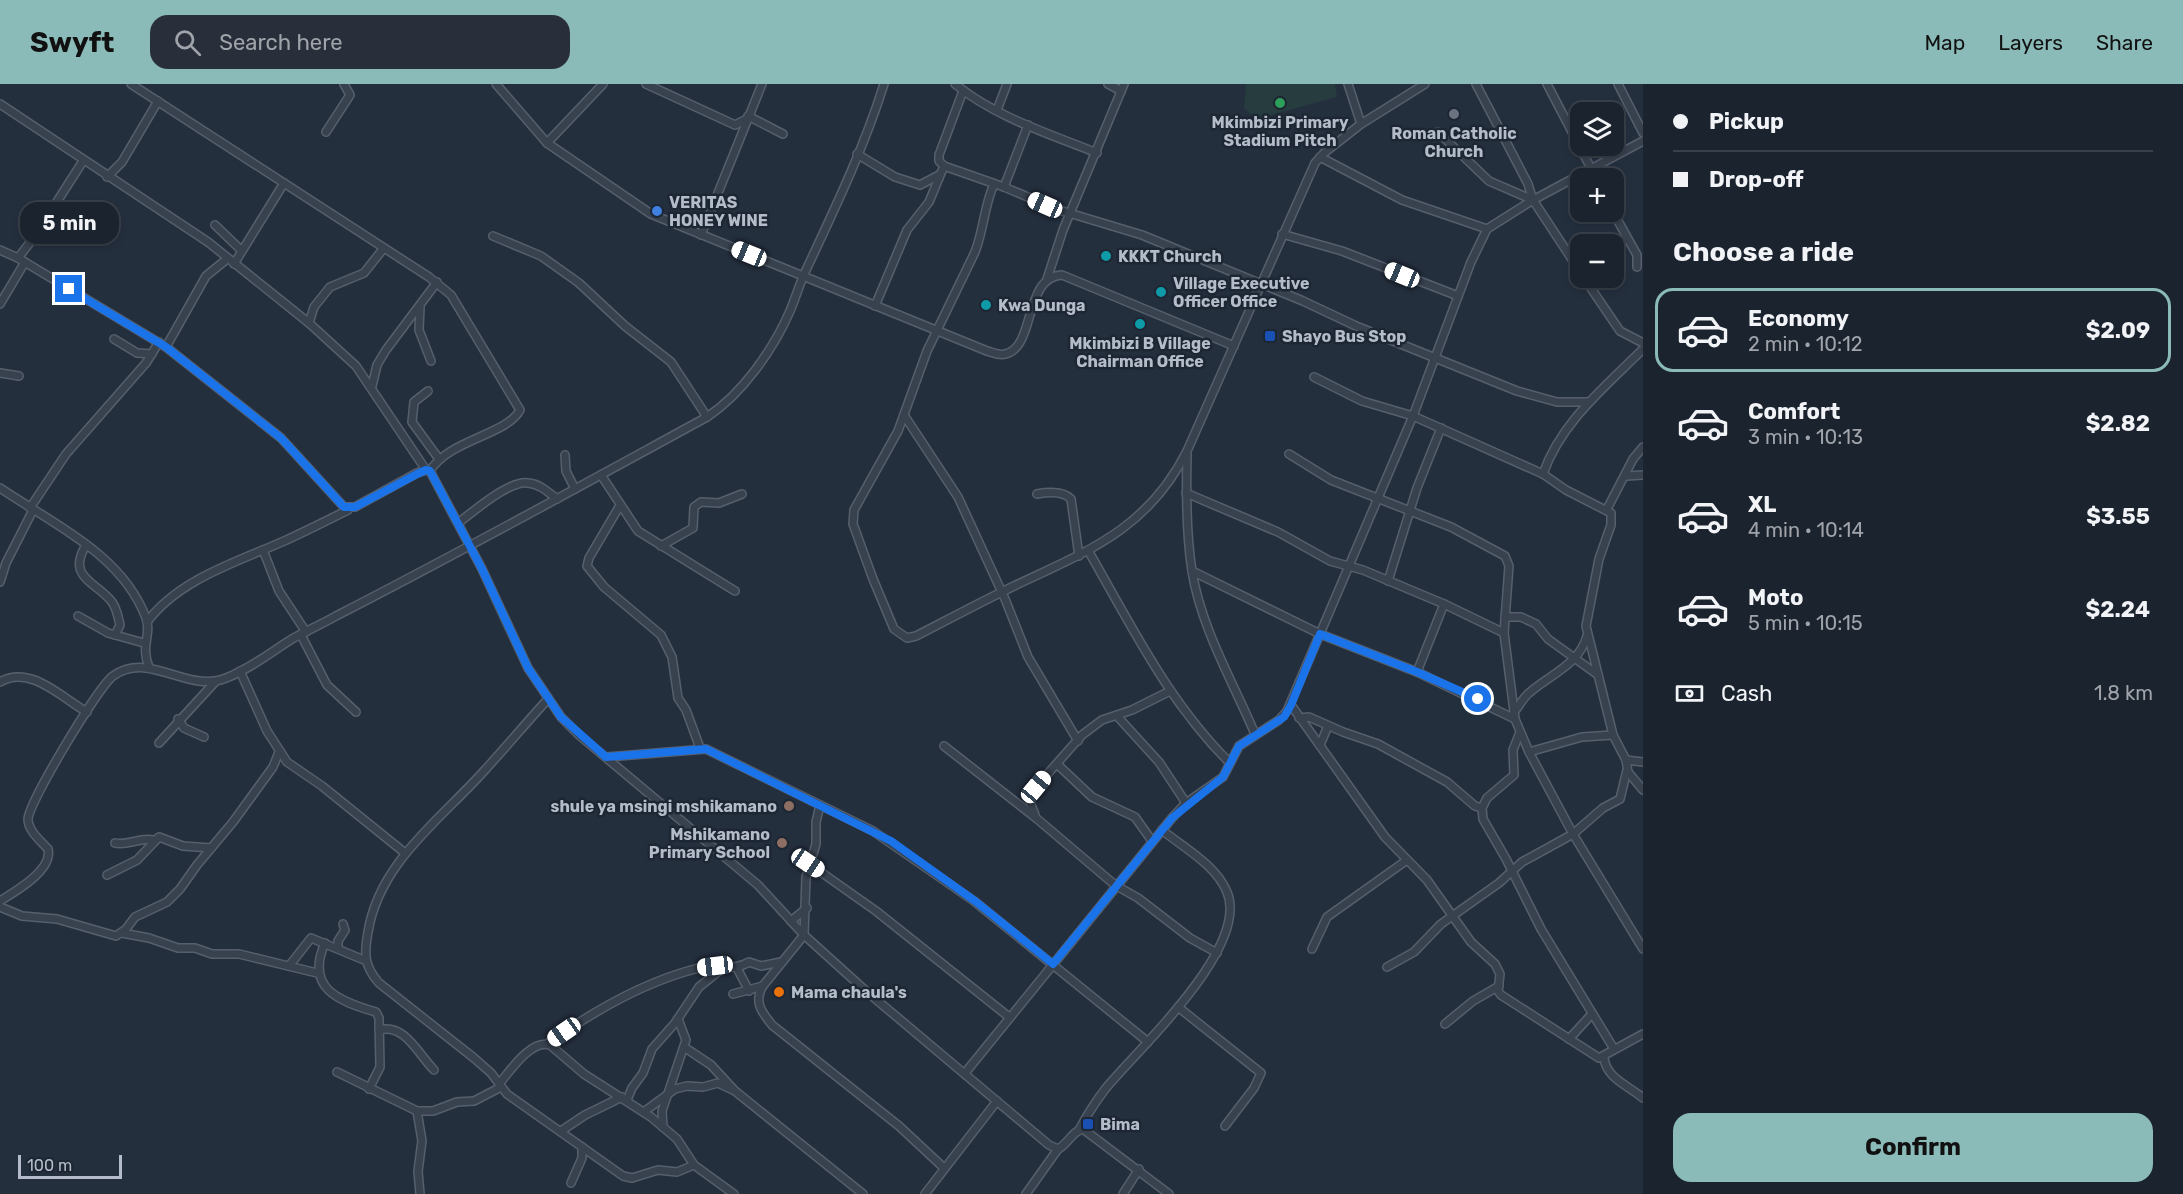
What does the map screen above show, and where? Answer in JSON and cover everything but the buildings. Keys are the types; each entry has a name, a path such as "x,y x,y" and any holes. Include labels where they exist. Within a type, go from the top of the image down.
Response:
{"street":[{"path":"131,84 437,282 451,295 466,316 520,410 510,420 440,459 428,470 178,592 160,606 147,622 144,643 145,658 149,668"},
{"path":"326,132 350,95 344,84"},
{"path":"496,84 547,143 627,200 651,214 987,351 1002,355 1011,352 1017,345 1040,289 1047,279 1071,213 1123,87 1108,84"},
{"path":"547,143 603,84"},
{"path":"646,84 735,126 741,136"},
{"path":"701,235 762,84"},
{"path":"159,743 178,719 214,682 240,671 303,633 557,500 707,417 726,403 764,357 790,311 833,216 884,84"},
{"path":"955,84 997,110 1097,153"},
{"path":"997,110 1008,84"},
{"path":"1348,84 1361,124"},
{"path":"994,184 986,203 981,236 975,252 937,330 918,373 904,415 883,460 855,507 853,520 894,629 903,637 912,638 1002,592 1089,552 1148,507 1177,472 1262,285 1282,234 1320,157 1361,124 1425,84"},
{"path":"1476,84 1528,184 1533,200 1570,256"},
{"path":"1547,84 1590,168"},
{"path":"1618,84 1643,134"},
{"path":"963,91 939,155 939,161 944,166 1004,187 1045,205 1142,235 1434,358 1548,400 1588,402"},
{"path":"107,177 122,162 158,101"},
{"path":"0,104 208,243 309,323 356,366 428,470 458,523 528,668 548,699 579,735 758,885 804,935 882,1005 1049,1145 1058,1149"},
{"path":"735,126 747,118"},
{"path":"747,118 783,134"},
{"path":"1004,187 1028,125"},
{"path":"1437,132 1489,181 1533,200"},
{"path":"1593,168 1643,141"},
{"path":"857,154 895,177 920,185 939,174"},
{"path":"1320,157 1402,200 1487,229"},
{"path":"0,303 35,236 83,161"},
{"path":"875,306 907,230 930,200 944,166"},
{"path":"965,1073 1115,885 1186,803 1223,777 1236,749 1255,734 1284,717 1413,416 1458,296 1487,229 1570,180"},
{"path":"234,264 284,183"},
{"path":"1619,222 1637,255 1638,267"},
{"path":"216,225 241,250"},
{"path":"1282,234 1342,251 1458,296"},
{"path":"493,237 534,252 579,283 625,326 671,362 707,417"},
{"path":"309,323 314,307 330,287 364,273 383,249"},
{"path":"0,250 21,260 166,347 281,438 338,502 348,510"},
{"path":"166,347 206,276 227,259"},
{"path":"1047,279 1062,274 1074,278 1234,346"},
{"path":"372,386 377,365 386,350 437,282"},
{"path":"1591,288 1620,331 1643,343"},
{"path":"420,304 419,330 431,361"},
{"path":"114,339 145,356 153,354"},
{"path":"1,578 32,509 66,454 153,354 159,342"},
{"path":"1543,474 1549,457 1588,402 1643,349"},
{"path":"0,373 19,376"},
{"path":"1314,377 1362,401 1413,416 1543,474 1576,495 1607,509 1612,516 1589,603 1587,636 1613,735 1626,760 1627,770 1620,799 1603,808 1574,834 1535,854 1441,924 1414,952 1387,967"},
{"path":"428,391 414,402 412,422 440,459"},
{"path":"904,415 951,485 1002,592 1028,657 1078,741"},
{"path":"1388,581 1409,509 1441,428"},
{"path":"1607,509 1643,447"},
{"path":"1187,451 1186,493 1192,571 1202,608 1255,734"},
{"path":"565,454 566,471 575,489"},
{"path":"1289,454 1331,480 1409,509 1487,545 1505,556 1509,566 1504,633 1514,715 1529,752 1574,834 1643,949"},
{"path":"1626,476 1643,475"},
{"path":"601,476 619,507 638,531 735,591"},
{"path":"458,523 495,496 519,484 528,483 541,487 557,500"},
{"path":"0,488 86,545 119,572 147,622"},
{"path":"1037,494 1052,492 1071,499 1079,556"},
{"path":"1186,493 1278,532 1330,561 1350,566 1444,604 1504,633"},
{"path":"661,546 695,526 693,512 698,504 719,503 742,494"},
{"path":"619,507 588,558 587,566 604,587 659,632 672,657 678,698 686,710 700,748"},
{"path":"86,545 79,562 81,573 88,583 111,600 120,625 115,635"},
{"path":"263,550 279,591 303,633 327,685 356,712"},
{"path":"1089,552 1170,691 1205,738 1230,763"},
{"path":"1192,571 1320,634 1417,672 1514,715"},
{"path":"1417,672 1444,604"},
{"path":"78,616 115,635 144,643"},
{"path":"1505,617 1530,620 1548,639 1598,675"},
{"path":"1514,715 1529,693 1576,657 1587,636"},
{"path":"0,901 38,873 47,862 48,849 29,824 30,813 62,751 112,677 131,668 149,668 185,680 214,682"},
{"path":"240,671 279,752 287,762 322,786 405,853"},
{"path":"0,682 8,677 27,678 41,683 87,712"},
{"path":"1036,818 1030,802 1031,796 1036,787 1078,741 1099,722 1170,691"},
{"path":"548,699 484,771 405,853 372,912 364,960 369,971 379,983 474,1058 500,1086 627,1178 658,1170 677,1172 694,1165"},
{"path":"1291,705 1382,832 1454,914 1472,942 1498,970 1501,995 1534,1014 1594,1056 1604,1058"},
{"path":"1117,716 1159,762 1186,803"},
{"path":"1299,718 1309,717 1377,744 1447,782 1475,806 1482,808"},
{"path":"178,719 184,728 204,737"},
{"path":"1320,745 1328,726"},
{"path":"1520,732 1514,750 1512,777 1487,798 1482,808 1486,827 1512,871 1541,930 1591,1016 1614,1049"},
{"path":"1529,752 1582,736 1613,735"},
{"path":"944,746 1036,818 1115,885 1138,898 1190,938 1217,953"},
{"path":"606,757 659,754 700,748 891,841 975,901 1148,1042"},
{"path":"0,907 32,918 57,919 116,936 122,933 135,917 167,902 174,896 233,822 273,767 279,752"},
{"path":"1626,760 1643,762"},
{"path":"1057,764 1092,797 1135,817 1152,841"},
{"path":"1627,770 1643,790"},
{"path":"820,805 816,822 816,844 808,863 804,935 763,986 758,996 758,1005 772,1026 899,1126 944,1168"},
{"path":"1026,1194 1058,1149 1065,1146 1079,1130 1106,1088 1178,1006 1217,953 1230,918 1226,890 1210,869 1162,830"},
{"path":"115,843 124,844 141,839 153,840 163,837 183,846 211,848"},
{"path":"107,875 137,860 153,840"},
{"path":"1312,949 1326,917 1407,860"},
{"path":"808,863 870,906 1010,1017"},
{"path":"791,921 807,908"},
{"path":"338,947 338,941 345,930 343,924"},
{"path":"122,933 149,938 178,948 195,948 207,954 239,954 317,973"},
{"path":"289,966 309,939 338,947 364,960"},
{"path":"325,943 317,963 317,973 329,990 345,1002 376,1012 380,1067 369,1089"},
{"path":"337,1072 417,1111 433,1111 457,1102 474,1101 500,1086 520,1059 536,1047 547,1044 607,1004 660,981 696,969 737,968 749,962 761,966 782,962"},
{"path":"561,1131 585,1115 624,1099 643,1073 652,1049 678,1019 699,987 724,967"},
{"path":"737,968 749,991"},
{"path":"733,994 763,986"},
{"path":"1445,1024 1473,1001 1499,986"},
{"path":"1178,1006 1261,1073 1254,1088 1225,1126"},
{"path":"1569,1039 1591,1016"},
{"path":"663,1127 662,1111 686,1040 678,1019"},
{"path":"379,1030 392,1028 400,1032 434,1070"},
{"path":"1604,1058 1614,1049 1643,1034"},
{"path":"547,1044 584,1074 645,1112 677,1139 694,1165 734,1194"},
{"path":"684,1047 711,1065 735,1091 781,1126 812,1156 863,1194"},
{"path":"1604,1058 1605,1065 1613,1076 1643,1098"},
{"path":"645,1112 668,1094 687,1086 703,1087 714,1083 735,1091"},
{"path":"925,1194 997,1101"},
{"path":"417,1111 422,1141 418,1171 420,1194"},
{"path":"1079,1130 1085,1130 1169,1194"},
{"path":"571,1183 582,1158 582,1147"},
{"path":"1123,1194 1139,1169"}],"green space":[{"name":"Mkimbizi Primary Stadium Pitch","path":"1246,84 1335,84 1337,97 1256,119 1244,108"}],"place":[{"name":"Mkimbizi Primary Stadium Pitch","path":"1280,103"},
{"name":"Roman Catholic Church","path":"1454,114"},
{"name":"VERITAS HONEY WINE","path":"657,211"},
{"name":"KKKT Church","path":"1106,256"},
{"name":"Village Executive Officer Office","path":"1161,292"},
{"name":"Kwa Dunga","path":"986,305"},
{"name":"Mkimbizi B Village Chairman Office","path":"1140,324"},
{"name":"Shayo Bus Stop","path":"1270,336"},
{"name":"shule ya msingi mshikamano","path":"789,806"},
{"name":"Mshikamano Primary School","path":"782,843"},
{"name":"Mama chaula's","path":"779,992"},
{"name":"Bima","path":"1088,1124"}],"route":[{"path":"69,289 166,347 281,438 348,510 417,474 426,470 430,471 482,569 528,668 561,717 606,757 706,749 891,841 975,901 1053,964 1115,885 1172,818 1186,803 1226,774 1239,746 1284,717 1320,634 1478,699"}]}
